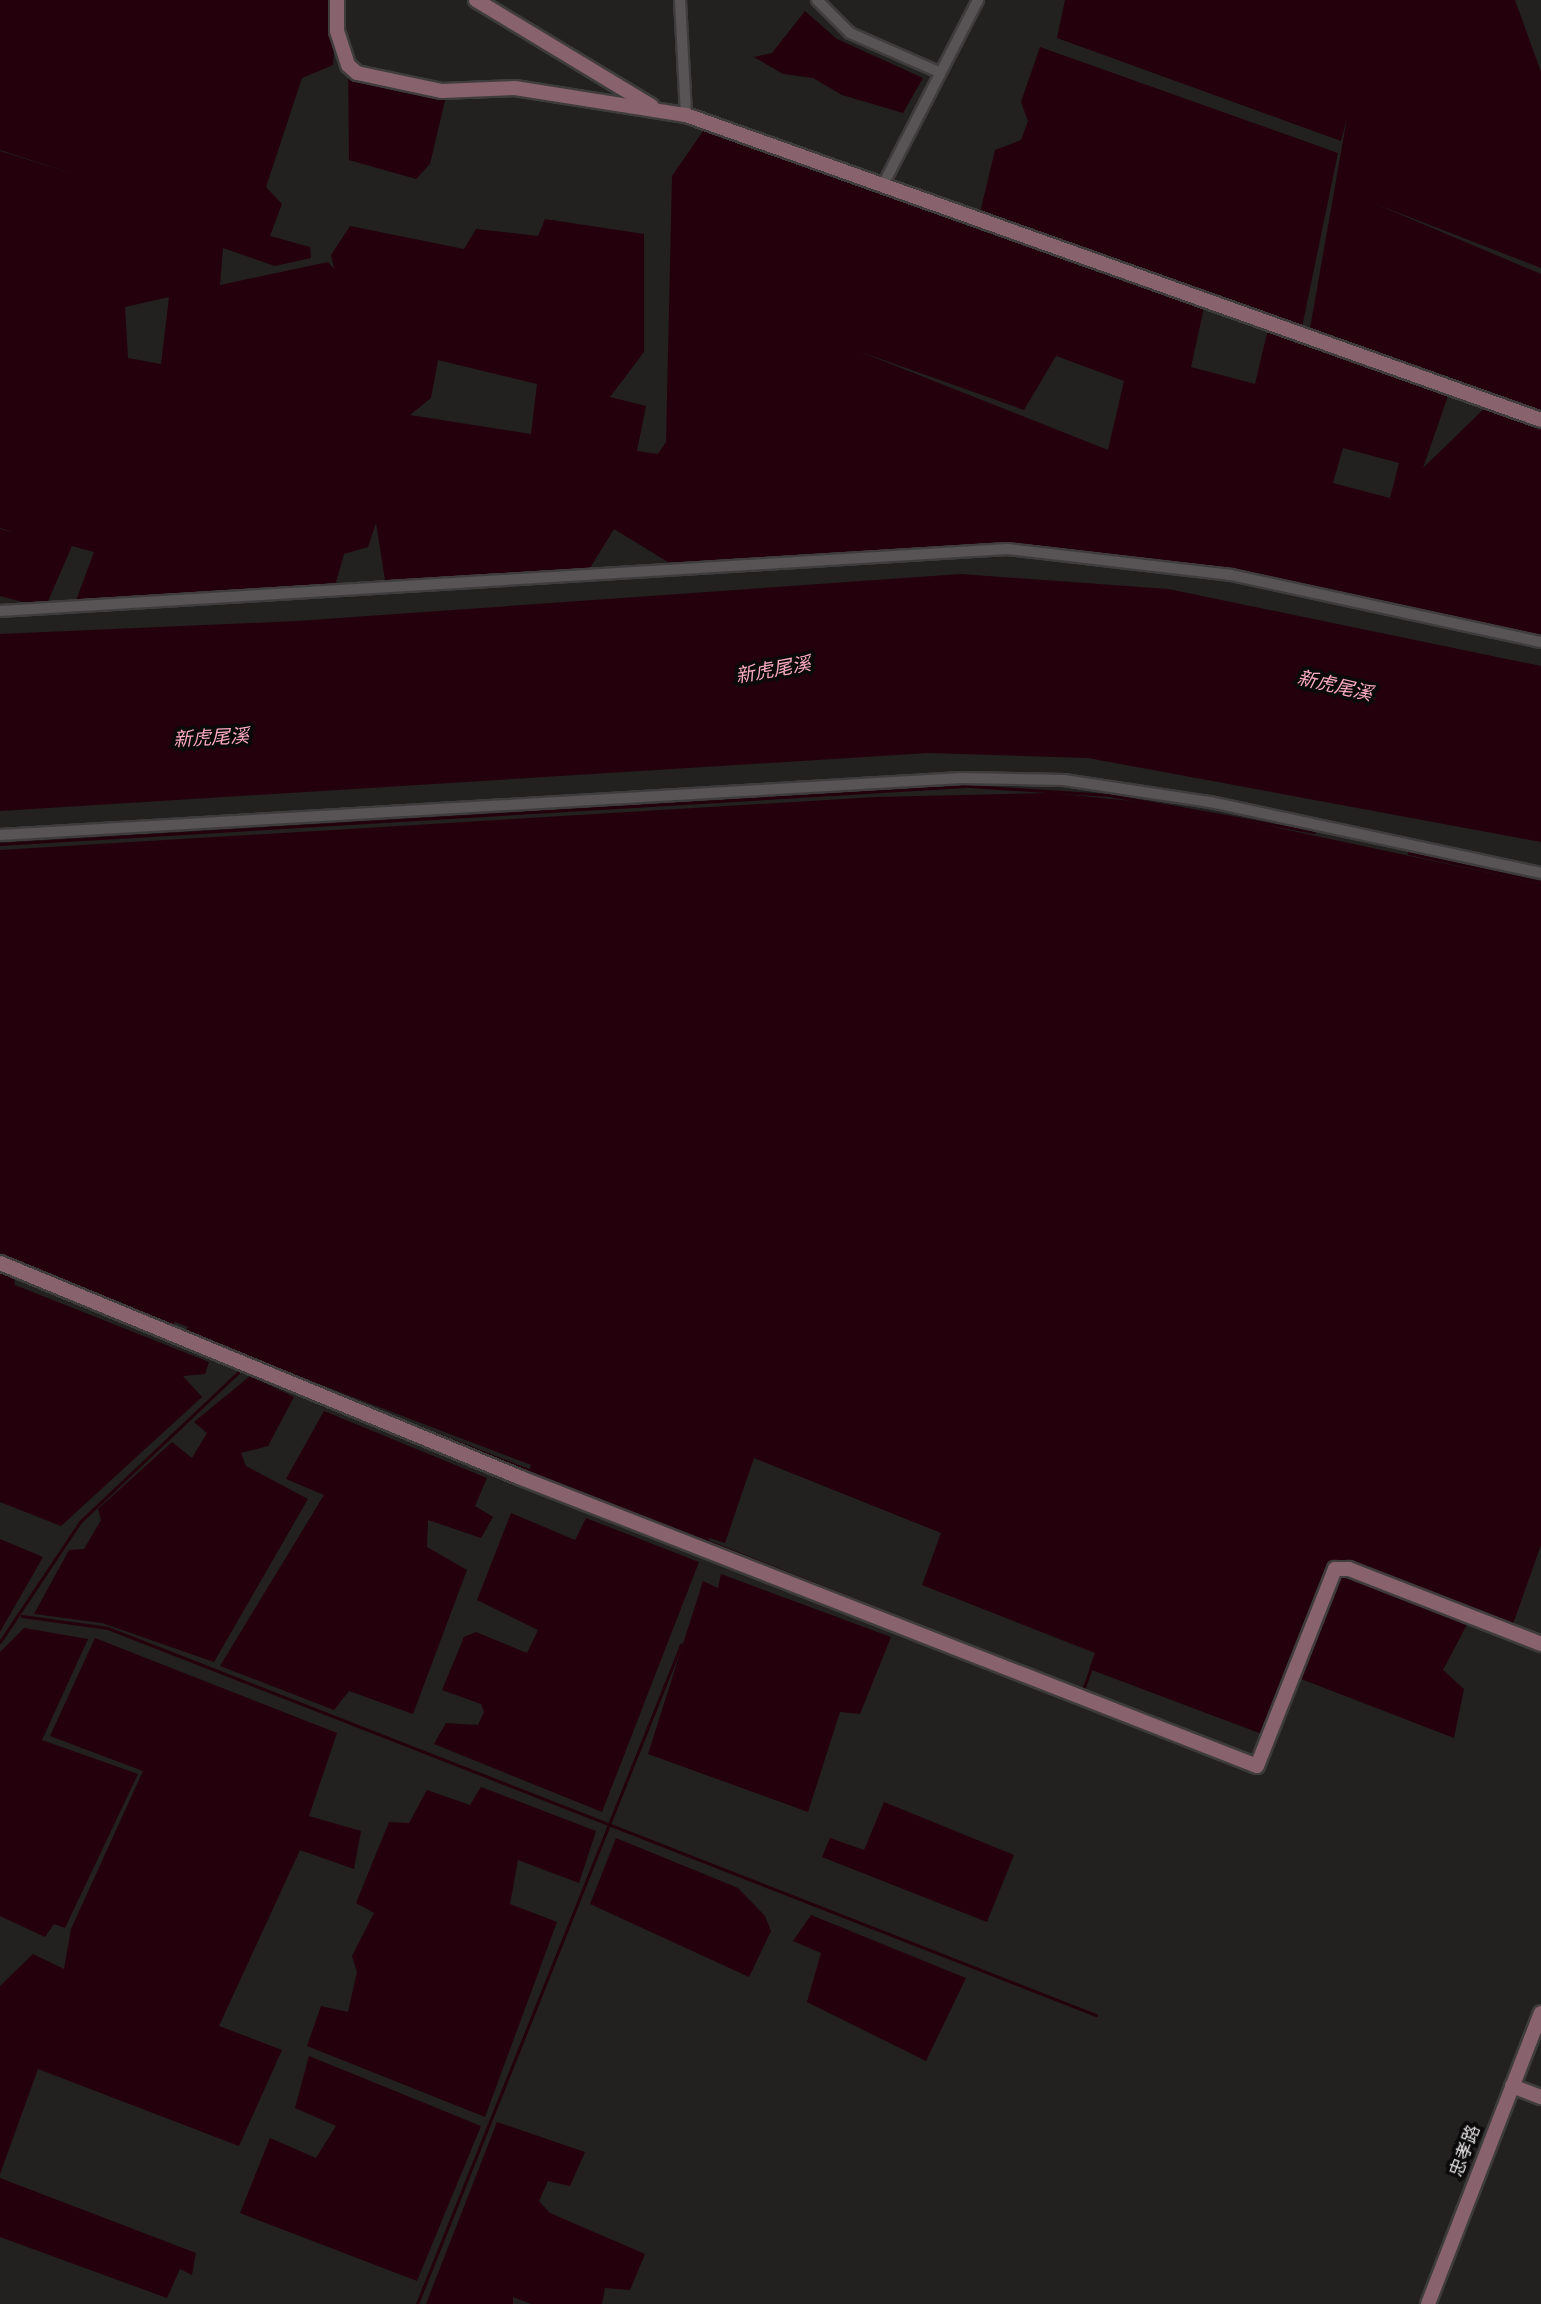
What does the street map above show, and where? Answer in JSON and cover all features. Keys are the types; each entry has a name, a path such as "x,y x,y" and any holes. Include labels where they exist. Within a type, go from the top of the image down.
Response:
{"street":[{"path":"337,0 337,31 348,65 357,73 442,91 515,88 686,115 884,183 1541,419"},
{"path":"476,0 660,111"},
{"path":"680,0 686,115"},
{"path":"817,0 850,33 939,72"},
{"path":"884,183 978,0"},
{"path":"0,611 1007,549 1218,573 1541,642"},
{"path":"0,835 961,778 1051,780 1197,800 1541,873"},
{"path":"0,1263 521,1478 1257,1766 1335,1569 1349,1569 1541,1644"},
{"name":"忠孝路","path":"1428,2304 1541,2013"},
{"path":"1512,2086 1541,2097"}],"water":[{"path":"0,0 337,0 333,65 302,78 266,187 282,204 270,236 310,247 311,258 275,266 223,248 220,285 328,262 334,269 331,255 350,226 464,249 476,229 538,236 545,219 644,234 644,352 610,397 646,406 637,451 658,454 666,442 672,176 710,121 979,217 995,150 1021,140 1028,121 1021,102 1040,47 1338,153 1301,332 1309,334 1347,118 1341,141 1057,38 1065,0 1515,0 1541,72 1541,268 1373,203 1541,274 1541,642 1089,553 944,551 676,567 614,529 587,573 386,586 376,523 368,547 344,554 334,589 74,606 94,552 72,546 45,608 0,596 0,529 16,533 0,528 0,151 83,177 0,150","holes":["169,297 161,364 128,358 125,307","1206,298 1270,321 1255,384 1191,367","858,351 1024,410 1056,356 1124,381 1108,450","438,360 537,384 531,434 410,415 431,398","1451,387 1491,402 1423,468","1343,448 1399,463 1390,498 1333,483"]},
{"path":"805,11 837,39 923,78 903,113 842,95 813,78 783,74 754,57 772,53"},
{"path":"348,65 447,92 430,164 416,179 349,160"},
{"name":"新虎尾溪","path":"961,574 1168,589 1541,666 1541,842 1088,758 928,753 0,811 0,634 297,621"},
{"path":"1052,793 1171,805 1541,884 1541,1545 1512,1627 1471,1617 1443,1670 1464,1689 1454,1738 1296,1677 1270,1737 1089,1669 1095,1653 922,1585 941,1533 754,1458 725,1543 710,1538 707,1544 528,1474 531,1465 185,1333 188,1327 175,1322 172,1328 0,1253 0,850 876,797"},
{"path":"0,1271 14,1277 15,1285 209,1362 205,1374 183,1376 202,1397 61,1526 0,1502"},
{"path":"250,1376 294,1397 268,1446 241,1453 246,1466 308,1499 214,1662 102,1623 34,1614 69,1550 84,1549 101,1520 98,1509 172,1442 192,1458 207,1433 194,1422"},
{"path":"324,1411 487,1478 475,1506 493,1517 481,1538 428,1520 427,1547 467,1570 413,1714 349,1691 334,1710 220,1666 324,1495 286,1479"},
{"path":"511,1513 575,1540 586,1518 699,1562 602,1812 434,1744 446,1723 478,1725 484,1712 481,1704 442,1690 464,1637 476,1632 527,1653 538,1630 477,1600"},
{"path":"0,1539 43,1557 0,1632"},
{"path":"721,1574 891,1637 860,1714 840,1712 808,1812 648,1754 703,1581 718,1588"},
{"path":"24,1628 88,1639 42,1740 138,1774 65,1928 54,1924 45,1937 0,1916 0,1652"},
{"path":"95,1638 337,1733 309,1816 361,1831 354,1869 300,1850 219,2026 282,2050 239,2146 38,2069 0,2174 0,1986 33,1954 64,1969 71,1929 143,1771 50,1736"},
{"path":"481,1787 596,1831 579,1883 518,1860 510,1904 557,1922 485,2117 307,2046 321,2006 348,2012 357,1972 352,1956 374,1913 356,1903 389,1822 409,1823 427,1790 470,1805"},
{"path":"884,1802 1014,1855 987,1922 822,1857 830,1838 864,1850"},
{"path":"616,1838 738,1888 765,1916 771,1931 749,1977 590,1904"},
{"path":"811,1915 966,1978 926,2061 807,2002 821,1953 793,1941"},
{"path":"309,2056 481,2126 417,2281 240,2213 270,2138 316,2158 336,2126 295,2108"},
{"path":"497,2122 585,2152 570,2186 548,2181 539,2201 550,2213 645,2254 630,2290 605,2288 602,2304 531,2304 513,2297 513,2304 426,2304"},
{"path":"0,2178 196,2253 192,2275 180,2269 167,2298 0,2237"}],"waterway":[{"path":"0,844 969,786 1109,795 1314,832"},
{"path":"1409,853 1541,882"},
{"path":"0,1642 80,1522 241,1370"},
{"path":"323,1389 531,1471"},
{"path":"707,1541 1083,1690 1091,1668"},
{"path":"22,1616 108,1628 1096,2015"},
{"path":"417,2304 681,1645"}]}
